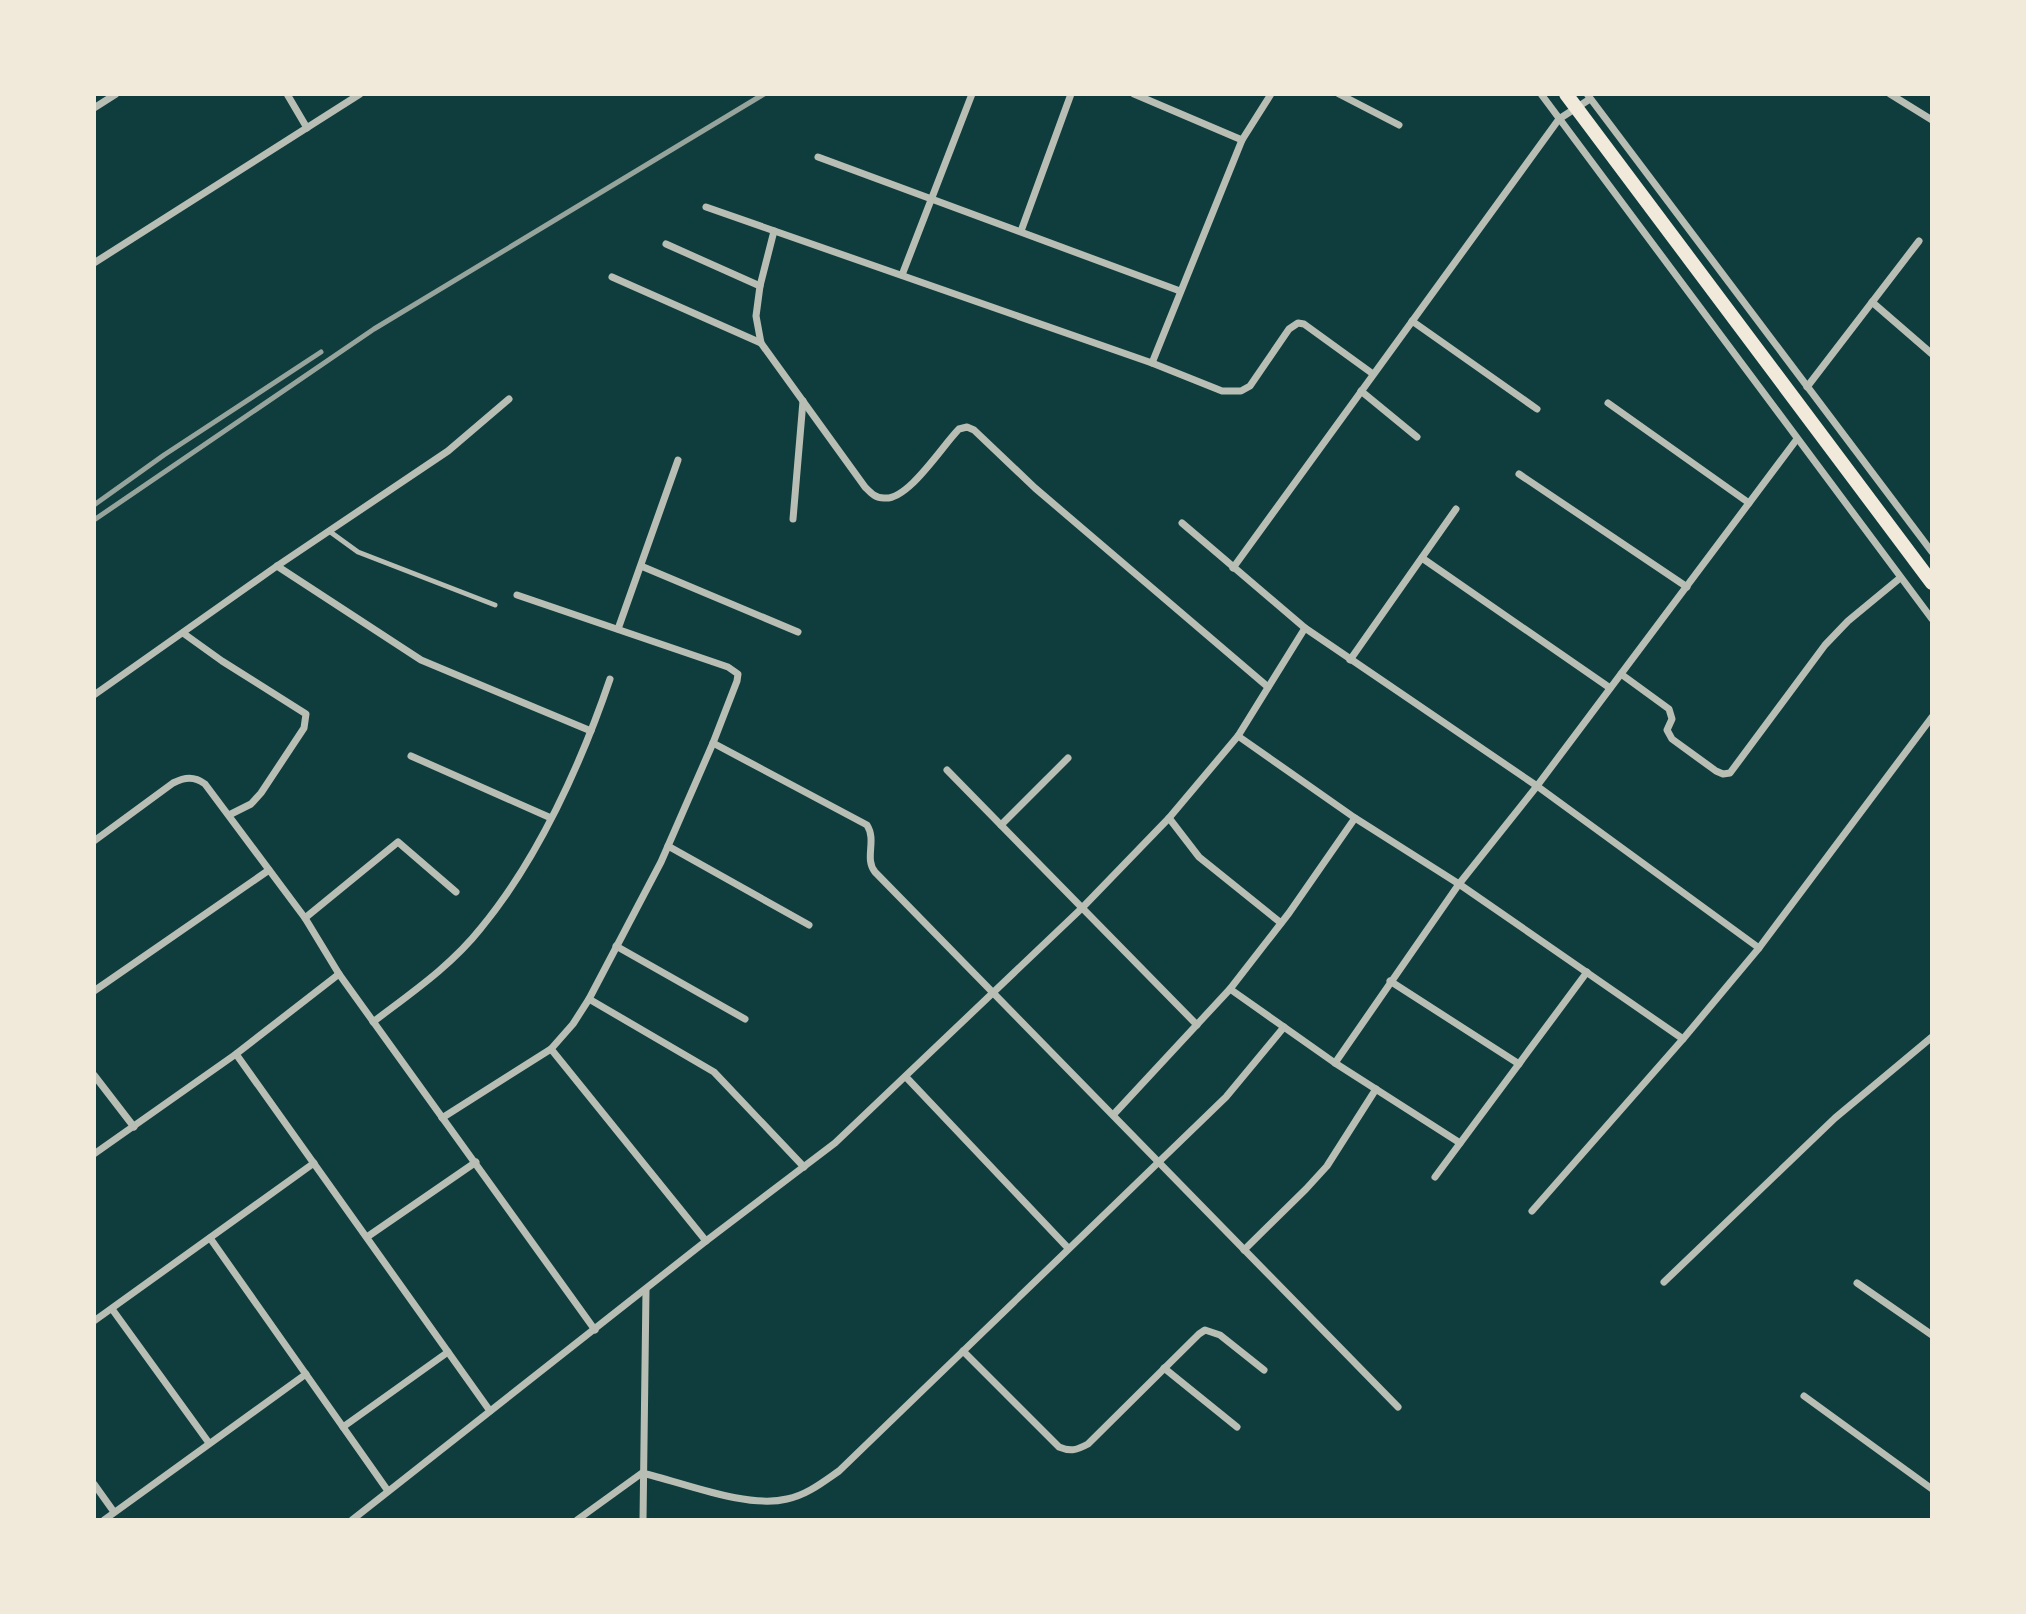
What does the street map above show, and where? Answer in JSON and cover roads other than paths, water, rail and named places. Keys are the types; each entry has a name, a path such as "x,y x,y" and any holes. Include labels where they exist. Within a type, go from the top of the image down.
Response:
{"main road":[{"path":"1566,94 1931,583"}],"street":[{"path":"94,108 116,94"},
{"path":"287,94 307,128"},
{"path":"94,262 360,94"},
{"path":"902,275 972,94"},
{"path":"1021,231 1071,94"},
{"path":"1134,94 1242,140"},
{"path":"1152,363 1242,140 1271,94"},
{"path":"1339,94 1399,125"},
{"path":"1541,94 1931,619"},
{"path":"1890,94 1931,120"},
{"path":"1233,568 1559,119 1589,97 1931,552"},
{"path":"818,157 1180,291"},
{"path":"706,208 1152,363 1222,391 1241,391 1250,386 1289,328 1298,323 1304,324 1373,374"},
{"path":"774,231 760,286 756,316 761,343 865,488 874,496 885,499 897,496 914,482 959,429 967,427 974,430 1053,505 1268,687"},
{"path":"1807,387 1919,241"},
{"path":"666,244 760,286"},
{"path":"612,277 761,343"},
{"path":"1872,302 1931,354"},
{"path":"1412,321 1537,409"},
{"path":"1361,391 1417,437"},
{"path":"94,695 277,566 448,451 509,399"},
{"path":"793,519 803,401"},
{"path":"1608,403 1749,503"},
{"path":"1335,1063 1459,884 1797,439"},
{"path":"618,629 678,460"},
{"path":"1519,474 1687,587"},
{"path":"1350,660 1456,509"},
{"path":"1182,523 1305,628 1536,786 1759,948"},
{"path":"1422,558 1610,688"},
{"path":"277,566 421,660 591,732"},
{"path":"641,566 798,632"},
{"path":"1621,674 1669,709 1672,719 1667,730 1672,740 1716,771 1730,773 1825,645 1848,621 1900,578"},
{"path":"442,1118 551,1049 573,1024 589,999 668,846 737,681 738,674 734,670 517,595"},
{"path":"352,1520 706,1241 835,1143 906,1077 1082,908 1169,818 1238,736 1305,628"},
{"path":"183,633 306,714 304,728 261,793 251,804 229,815"},
{"path":"373,1022 439,972 481,929 516,879 551,818 591,732 610,679"},
{"path":"1532,1211 1759,948 1931,717"},
{"path":"1238,736 1683,1039"},
{"path":"713,743 866,825 872,833 870,856 875,872 1398,1407"},
{"path":"411,756 551,818"},
{"path":"1001,825 1068,758"},
{"path":"947,770 1197,1025"},
{"path":"94,841 183,778 196,778 205,784 270,870 339,975 595,1330"},
{"path":"1169,818 1199,857 1281,923"},
{"path":"1114,1114 1230,989 1281,923 1355,818"},
{"path":"304,919 398,842 456,891"},
{"path":"668,846 809,925"},
{"path":"94,990 270,870"},
{"path":"616,946 745,1019"},
{"path":"1435,1177 1587,972"},
{"path":"94,1154 236,1054 339,975"},
{"path":"1390,981 1519,1064"},
{"path":"1230,989 1335,1063 1460,1143"},
{"path":"589,999 714,1072 804,1167"},
{"path":"577,1520 642,1473 758,1501 786,1500 813,1489 839,1471 1226,1097 1284,1027"},
{"path":"1664,1282 1835,1118 1931,1037"},
{"path":"551,1049 706,1241"},
{"path":"236,1054 490,1412"},
{"path":"94,1074 134,1127"},
{"path":"906,1077 1068,1248"},
{"path":"1244,1250 1327,1166 1376,1089"},
{"path":"367,1237 476,1162"},
{"path":"94,1321 314,1163"},
{"path":"210,1238 388,1491"},
{"path":"1857,1283 1931,1335"},
{"path":"643,1520 646,1290"},
{"path":"112,1309 209,1443"},
{"path":"963,1351 1059,1447 1067,1450 1078,1450 1088,1444 1205,1330 1220,1335 1264,1370"},
{"path":"343,1427 448,1352"},
{"path":"1164,1368 1237,1427"},
{"path":"104,1520 306,1374"},
{"path":"1804,1396 1931,1489"},
{"path":"94,1484 114,1512"}],"lane":[{"path":"329,531 358,552 495,605"}],"railway":[{"path":"94,520 374,329 764,94"},
{"path":"94,505 164,455 321,352"}]}
